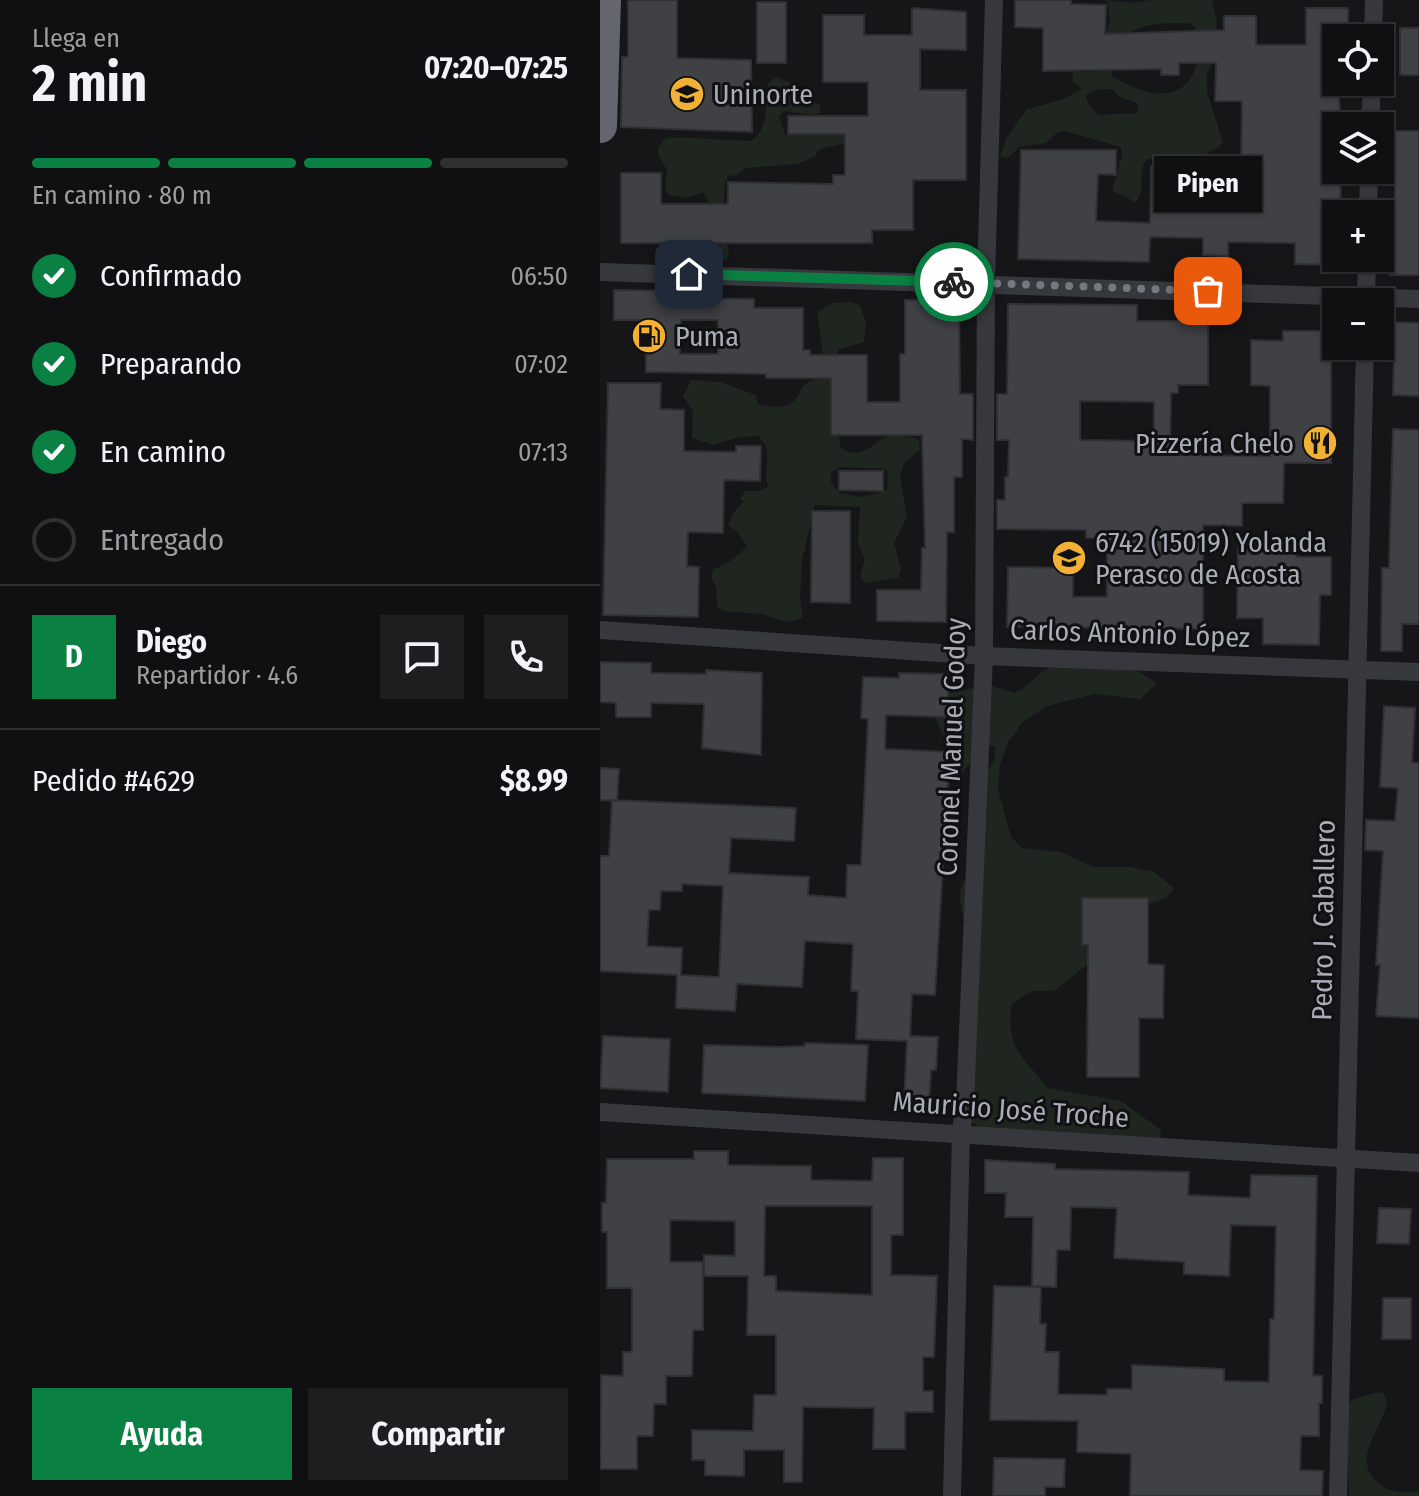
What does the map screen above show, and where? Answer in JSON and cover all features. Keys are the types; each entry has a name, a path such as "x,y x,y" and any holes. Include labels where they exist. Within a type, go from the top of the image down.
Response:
{"highway":[{"path":"600,126 604,0"}],"street":[{"name":"Coronel Manuel Godoy","path":"952,1496 961,1133 965,1102 984,656 986,282 994,0"},
{"path":"1373,24 1374,0"},
{"path":"600,272 986,282 1322,297"},
{"path":"1394,299 1419,299"},
{"name":"Pedro J. Caballero","path":"1338,1496 1365,360"},
{"name":"Carlos Antonio López","path":"600,630 984,656 1419,672"},
{"name":"Mauricio José Troche","path":"600,1112 1419,1163"}],"shaded area":[{"path":"1103,0 1133,3 1212,0 1217,21 1214,57 1207,74 1207,91 1223,143 1204,155 1146,160 1141,192 1136,202 1112,191 1122,156 1121,147 1065,131 1058,132 1046,143 1019,147 1008,158 1000,157 1006,139 1027,109 1064,99 1082,89 1072,81 1073,72 1098,72 1110,20 1108,2","holes":["1166,23 1188,23 1195,27 1199,51 1193,74 1178,90 1149,92 1113,77 1113,59 1122,42 1137,29","1112,89 1118,96 1137,103 1138,113 1099,115 1089,106 1086,96"]},
{"path":"777,77 790,83 801,98 820,104 820,113 811,115 785,111 779,116 785,135 851,135 846,143 820,149 814,157 797,164 745,168 738,175 728,176 724,215 729,254 726,261 708,260 701,253 713,231 707,199 703,192 687,198 669,195 665,188 667,170 658,155 658,147 665,139 674,137 751,141 762,128 769,82"},
{"path":"852,302 860,306 866,323 864,342 839,349 833,376 840,446 847,451 860,453 888,436 898,435 919,441 920,450 905,462 900,476 907,517 894,543 901,570 898,578 865,583 860,576 865,559 858,544 860,507 815,505 802,561 800,599 803,618 786,622 761,614 724,611 717,606 716,587 711,579 713,570 747,547 736,530 728,526 733,513 744,501 740,499 745,491 768,487 766,448 758,436 739,437 714,445 692,438 693,411 683,396 691,380 720,382 756,395 758,404 774,407 795,401 804,385 825,371 817,312 833,303","holes":["839,467 884,469 888,472 887,490 863,497 840,493 831,483 831,473"]},
{"path":"1118,659 1157,683 1140,699 1094,694 1048,706 1023,722 1008,742 1000,765 998,789 1011,837 1022,848 1060,852 1093,867 1130,867 1154,872 1174,888 1162,900 1133,904 1088,964 1054,991 1031,991 1012,1004 1011,1031 1018,1050 1048,1088 1121,1101 1161,1130 1160,1141 1036,1145 984,1128 955,1109 969,953 959,894 973,859 970,800 995,759 995,747 983,743 978,754 962,772 936,720 935,696 988,685 1014,693 1044,671 1061,663"},
{"path":"1384,1393 1387,1401 1368,1452 1370,1472 1386,1488 1419,1492 1419,1496 1349,1496 1346,1405 1354,1399"}],"building":[{"name":"Uninorte","path":"628,0 677,0 677,58 751,60 752,132 621,127 622,57 628,57"},
{"path":"1015,0 1071,0 1071,4 1106,5 1105,34 1224,30 1224,16 1256,16 1256,45 1306,45 1306,8 1348,8 1348,24 1322,24 1322,96 1339,96 1340,112 1322,112 1322,184 1341,184 1340,200 1322,200 1322,265 1295,264 1295,243 1228,242 1228,256 1203,255 1203,238 1150,237 1149,262 1018,259 1021,150 1116,150 1116,175 1098,174 1096,221 1150,223 1151,166 1241,172 1242,101 1215,101 1216,63 1179,63 1179,75 1161,75 1161,69 1043,71 1043,28 1015,27"},
{"path":"757,2 786,2 786,63 757,63"},
{"path":"912,8 966,12 966,50 920,49 920,90 966,90 966,180 913,180 913,230 872,230 872,243 621,243 621,173 661,173 661,204 728,204 728,182 833,184 833,175 845,175 845,134 788,134 788,116 868,116 868,82 823,82 823,15 864,15 864,35 912,35"},
{"path":"1400,28 1419,28 1419,75 1400,75"},
{"path":"1394,131 1419,131 1419,275 1390,275 1394,272"},
{"path":"614,290 690,291 690,298 754,299 754,308 803,308 803,350 810,350 810,355 867,355 867,402 900,402 900,354 905,354 905,300 959,300 960,394 973,394 973,440 962,439 962,477 954,477 954,532 947,532 946,622 877,621 877,590 921,590 922,548 925,548 922,435 831,435 831,378 646,372 646,354 652,354 652,320 614,320","holes":["681,320 718,320 718,354 680,354"]},
{"path":"1008,304 1137,305 1137,321 1208,321 1208,385 1178,385 1178,393 1171,393 1170,455 1270,456 1270,386 1251,385 1251,340 1283,341 1283,331 1322,331 1322,360 1331,360 1331,463 1284,463 1283,503 1242,503 1242,526 1203,525 1203,629 1007,627 1008,567 1073,568 1073,597 1107,597 1107,538 1086,538 1086,530 997,529 997,500 1005,500 1009,440 997,440 997,394 1007,394","holes":["1080,401 1154,402 1154,441 1080,440"]},
{"path":"1395,322 1419,323 1419,396 1393,395"},
{"path":"608,383 661,383 660,409 684,410 684,451 736,452 736,446 761,446 760,481 724,480 723,533 688,532 687,566 699,567 698,617 603,615"},
{"path":"1393,429 1419,430 1419,624 1402,624 1402,651 1381,651 1382,568 1389,568"},
{"path":"839,471 883,471 883,491 839,490"},
{"path":"812,511 850,511 850,603 811,602"},
{"path":"1238,548 1297,548 1297,557 1331,557 1331,595 1320,595 1319,645 1263,644 1263,618 1237,618"},
{"path":"600,662 651,663 651,673 706,674 706,670 762,673 761,755 702,748 704,704 651,703 651,717 616,717 616,703 600,702"},
{"path":"899,673 948,674 948,717 886,715 885,749 950,752 935,995 912,994 910,1036 938,1037 936,1070 931,1070 929,1102 904,1101 907,1041 856,1039 858,991 851,991 853,944 805,941 802,987 737,984 735,1011 676,1008 677,975 600,971 600,856 609,856 612,800 796,808 794,841 731,838 729,873 809,877 808,895 846,898 847,865 861,865 868,719 861,718 863,677 899,678","holes":["682,884 723,886 719,977 681,975 682,948 647,946 649,910 660,910 661,891 682,891"]},
{"path":"1384,706 1415,708 1412,762 1419,763 1419,1018 1376,1016 1383,851 1365,850 1366,820 1395,821 1398,788 1380,787"},
{"path":"600,768 619,769 617,801 600,800"},
{"path":"1082,898 1148,898 1148,964 1164,965 1163,1018 1139,1018 1139,1077 1087,1077 1088,945 1082,945"},
{"path":"603,1036 670,1039 668,1092 600,1088"},
{"path":"805,1043 868,1045 865,1101 702,1093 704,1045 780,1047 805,1046"},
{"path":"694,1151 728,1151 728,1165 811,1166 811,1180 872,1181 873,1158 903,1158 903,1235 891,1235 891,1275 937,1276 934,1357 923,1357 923,1391 933,1391 933,1412 905,1412 905,1449 873,1449 874,1408 803,1407 802,1482 784,1482 784,1450 744,1450 744,1476 705,1475 705,1460 692,1460 692,1430 753,1431 754,1395 776,1395 776,1335 747,1335 748,1276 704,1276 704,1255 735,1256 735,1221 670,1220 670,1262 703,1262 703,1330 693,1330 692,1376 666,1376 666,1404 654,1404 653,1436 637,1436 637,1469 600,1469 601,1375 623,1376 623,1352 632,1352 632,1288 607,1288 607,1232 602,1232 602,1203 606,1203 607,1159 694,1159","holes":["765,1206 872,1206 872,1295 776,1291 776,1276 764,1276"]},
{"path":"985,1160 1055,1164 1055,1169 1189,1172 1188,1195 1250,1198 1251,1175 1317,1176 1313,1375 1322,1376 1322,1403 1319,1403 1319,1436 1301,1436 1300,1470 1323,1471 1322,1496 1130,1496 1131,1454 1077,1452 1078,1421 990,1420 994,1286 1041,1287 1040,1324 1046,1324 1045,1352 1059,1352 1058,1394 1107,1395 1107,1389 1132,1389 1132,1365 1224,1369 1224,1381 1269,1382 1276,1226 1231,1225 1229,1276 1184,1274 1184,1262 1114,1258 1117,1208 1071,1207 1070,1250 1057,1250 1056,1287 1032,1286 1033,1217 1005,1217 1006,1193 985,1193"},
{"path":"1379,1208 1411,1209 1409,1244 1377,1243"},
{"path":"1383,1298 1411,1298 1411,1339 1382,1339"},
{"path":"994,1458 1065,1459 1064,1487 1045,1487 1045,1496 993,1496"}],"way so far":[{"path":"954,282 1208,291"}],"place":[{"name":"Uninorte","path":"687,94"},
{"name":"Pipen","path":"1208,291"},
{"name":"Puma","path":"649,336"},
{"name":"Pizzería Chelo","path":"1320,443"},
{"name":"6742 (15019) Yolanda Perasco de Acosta","path":"1069,558"}],"route":[{"path":"689,274 954,282"}]}
